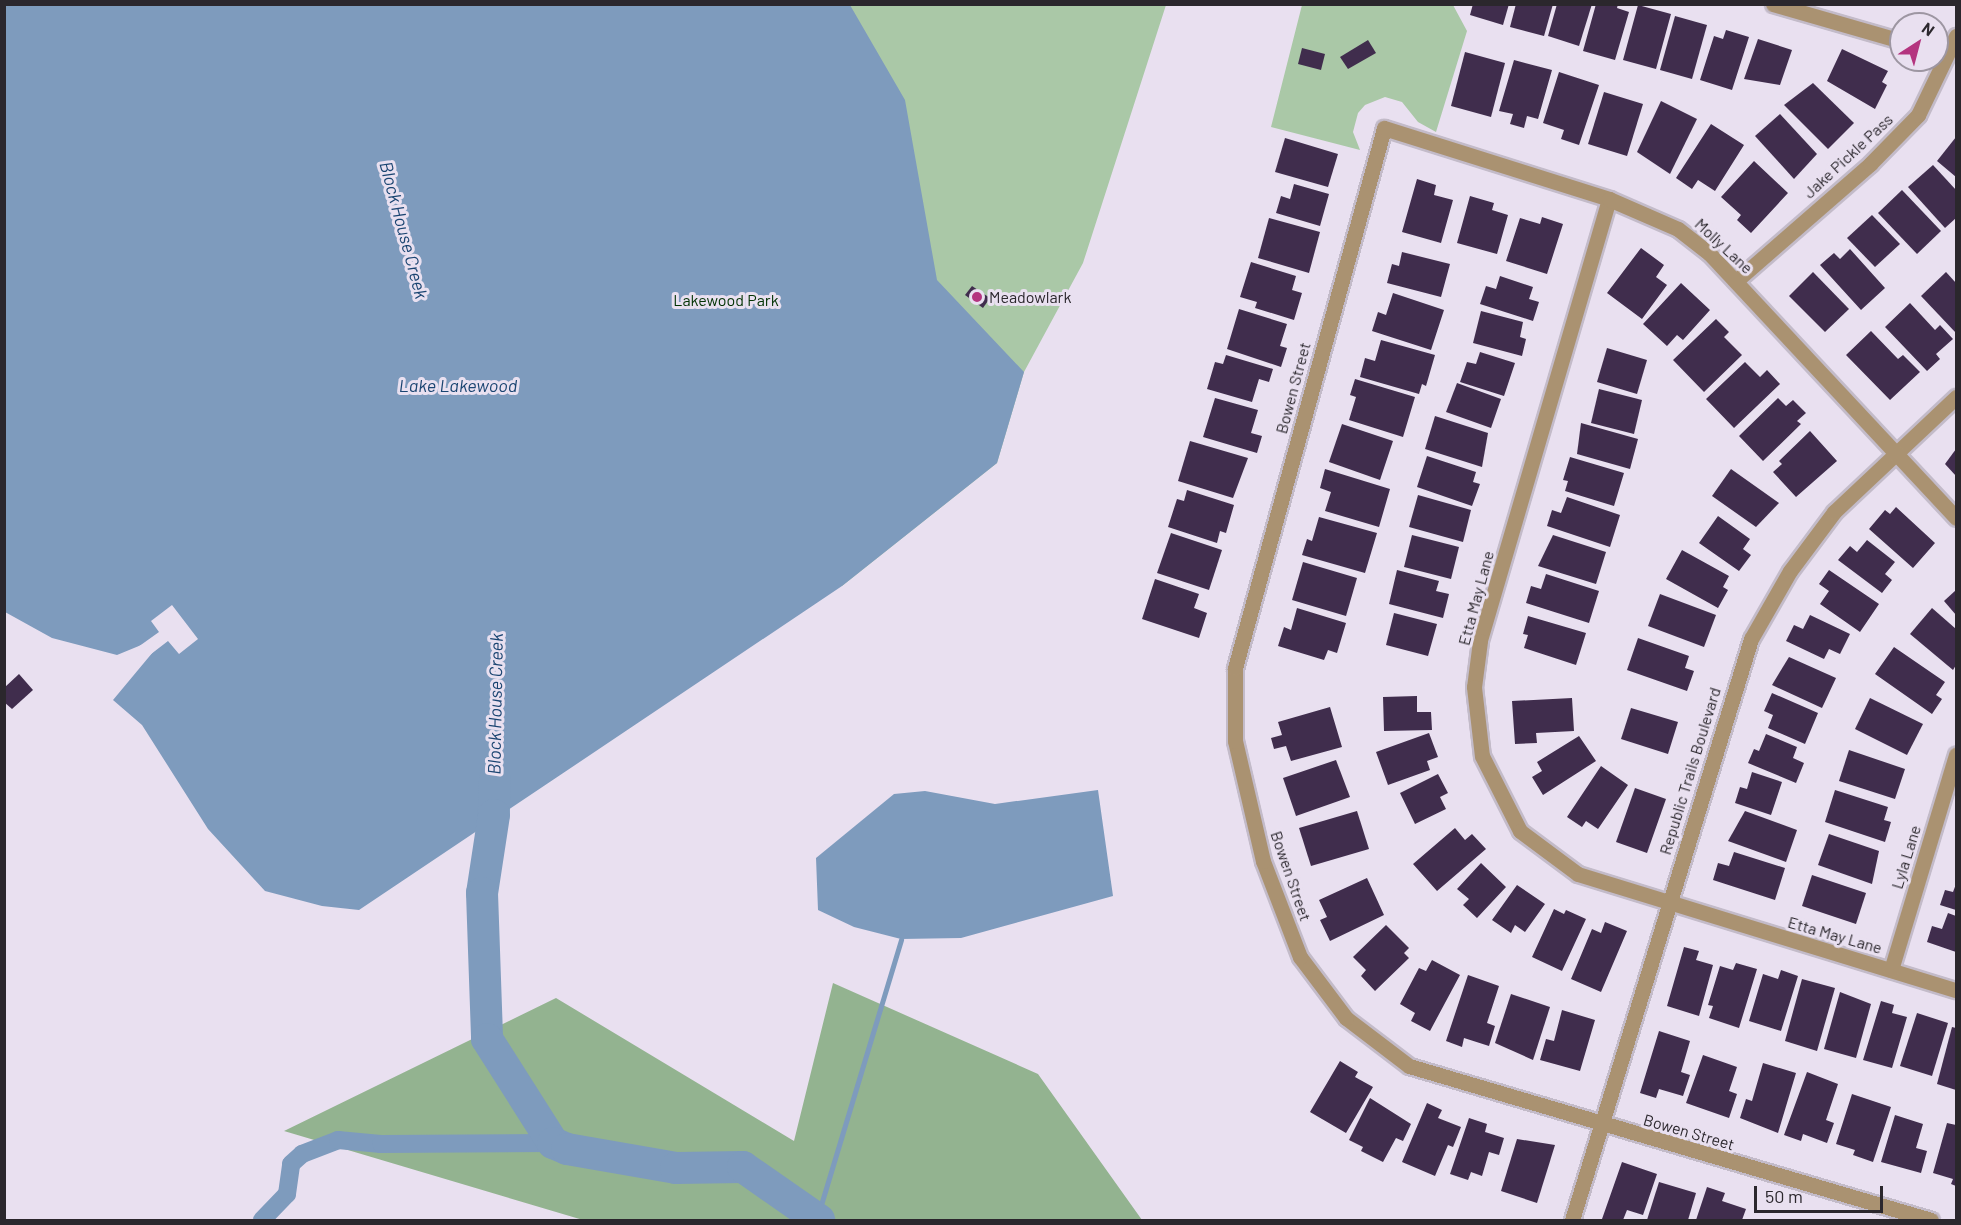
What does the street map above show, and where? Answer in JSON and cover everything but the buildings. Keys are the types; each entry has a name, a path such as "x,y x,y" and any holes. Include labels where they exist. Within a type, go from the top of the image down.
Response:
{"street":[{"path":"1773,4 1889,38"},
{"name":"Jake Pickle Pass","path":"1736,281 1870,164 1918,115 1935,72"},
{"name":"Molly Lane","path":"1384,128 1609,199 1678,229 1709,253 1736,281 1956,518"},
{"name":"Bowen Street","path":"1384,128 1235,668 1236,741 1263,861 1300,957 1346,1018 1409,1066 1930,1221"},
{"name":"Etta May Lane","path":"1609,199 1480,641 1474,687 1482,756 1520,831 1578,874 1668,905 1956,990"},
{"name":"Republic Trails Boulevard","path":"1572,1221 1751,639 1790,571 1834,512 1956,397"},
{"name":"Lyla Lane","path":"1891,970 1956,755"}],"green space":[{"name":"Lakewood Park","path":"201,5 1166,5 1083,263 1024,372 997,463 842,586"},
{"path":"1302,5 1453,5 1467,31 1436,132 1418,122 1402,102 1385,97 1365,105 1358,113 1353,132 1360,150 1271,127"},
{"path":"833,983 1038,1074 1142,1220 583,1220 284,1131 556,998 794,1141"}],"water":[{"name":"Lake Lakewood","path":"4,5 850,5 905,100 937,280 1024,372 997,463 842,586 359,910 322,906 265,891 208,829 142,725 113,700 168,634 117,655 52,638 5,612"},
{"path":"1098,790 1113,896 961,938 901,939 854,927 818,910 816,858 894,794 925,791 995,804"}],"pier":[{"path":"172,605 198,639 179,654 168,641 142,661 159,641 131,652 159,632 151,621"}],"waterway":[{"name":"Block House Creek","path":"495,779 494,815 482,893 487,1039 553,1143 567,1149 676,1168 743,1167 819,1220"},
{"path":"817,1218 901,939"},
{"path":"262,1220 287,1194 291,1164 302,1154 338,1140 381,1144 553,1143"}],"place":[{"name":"Meadowlark","path":"977,297"}]}
